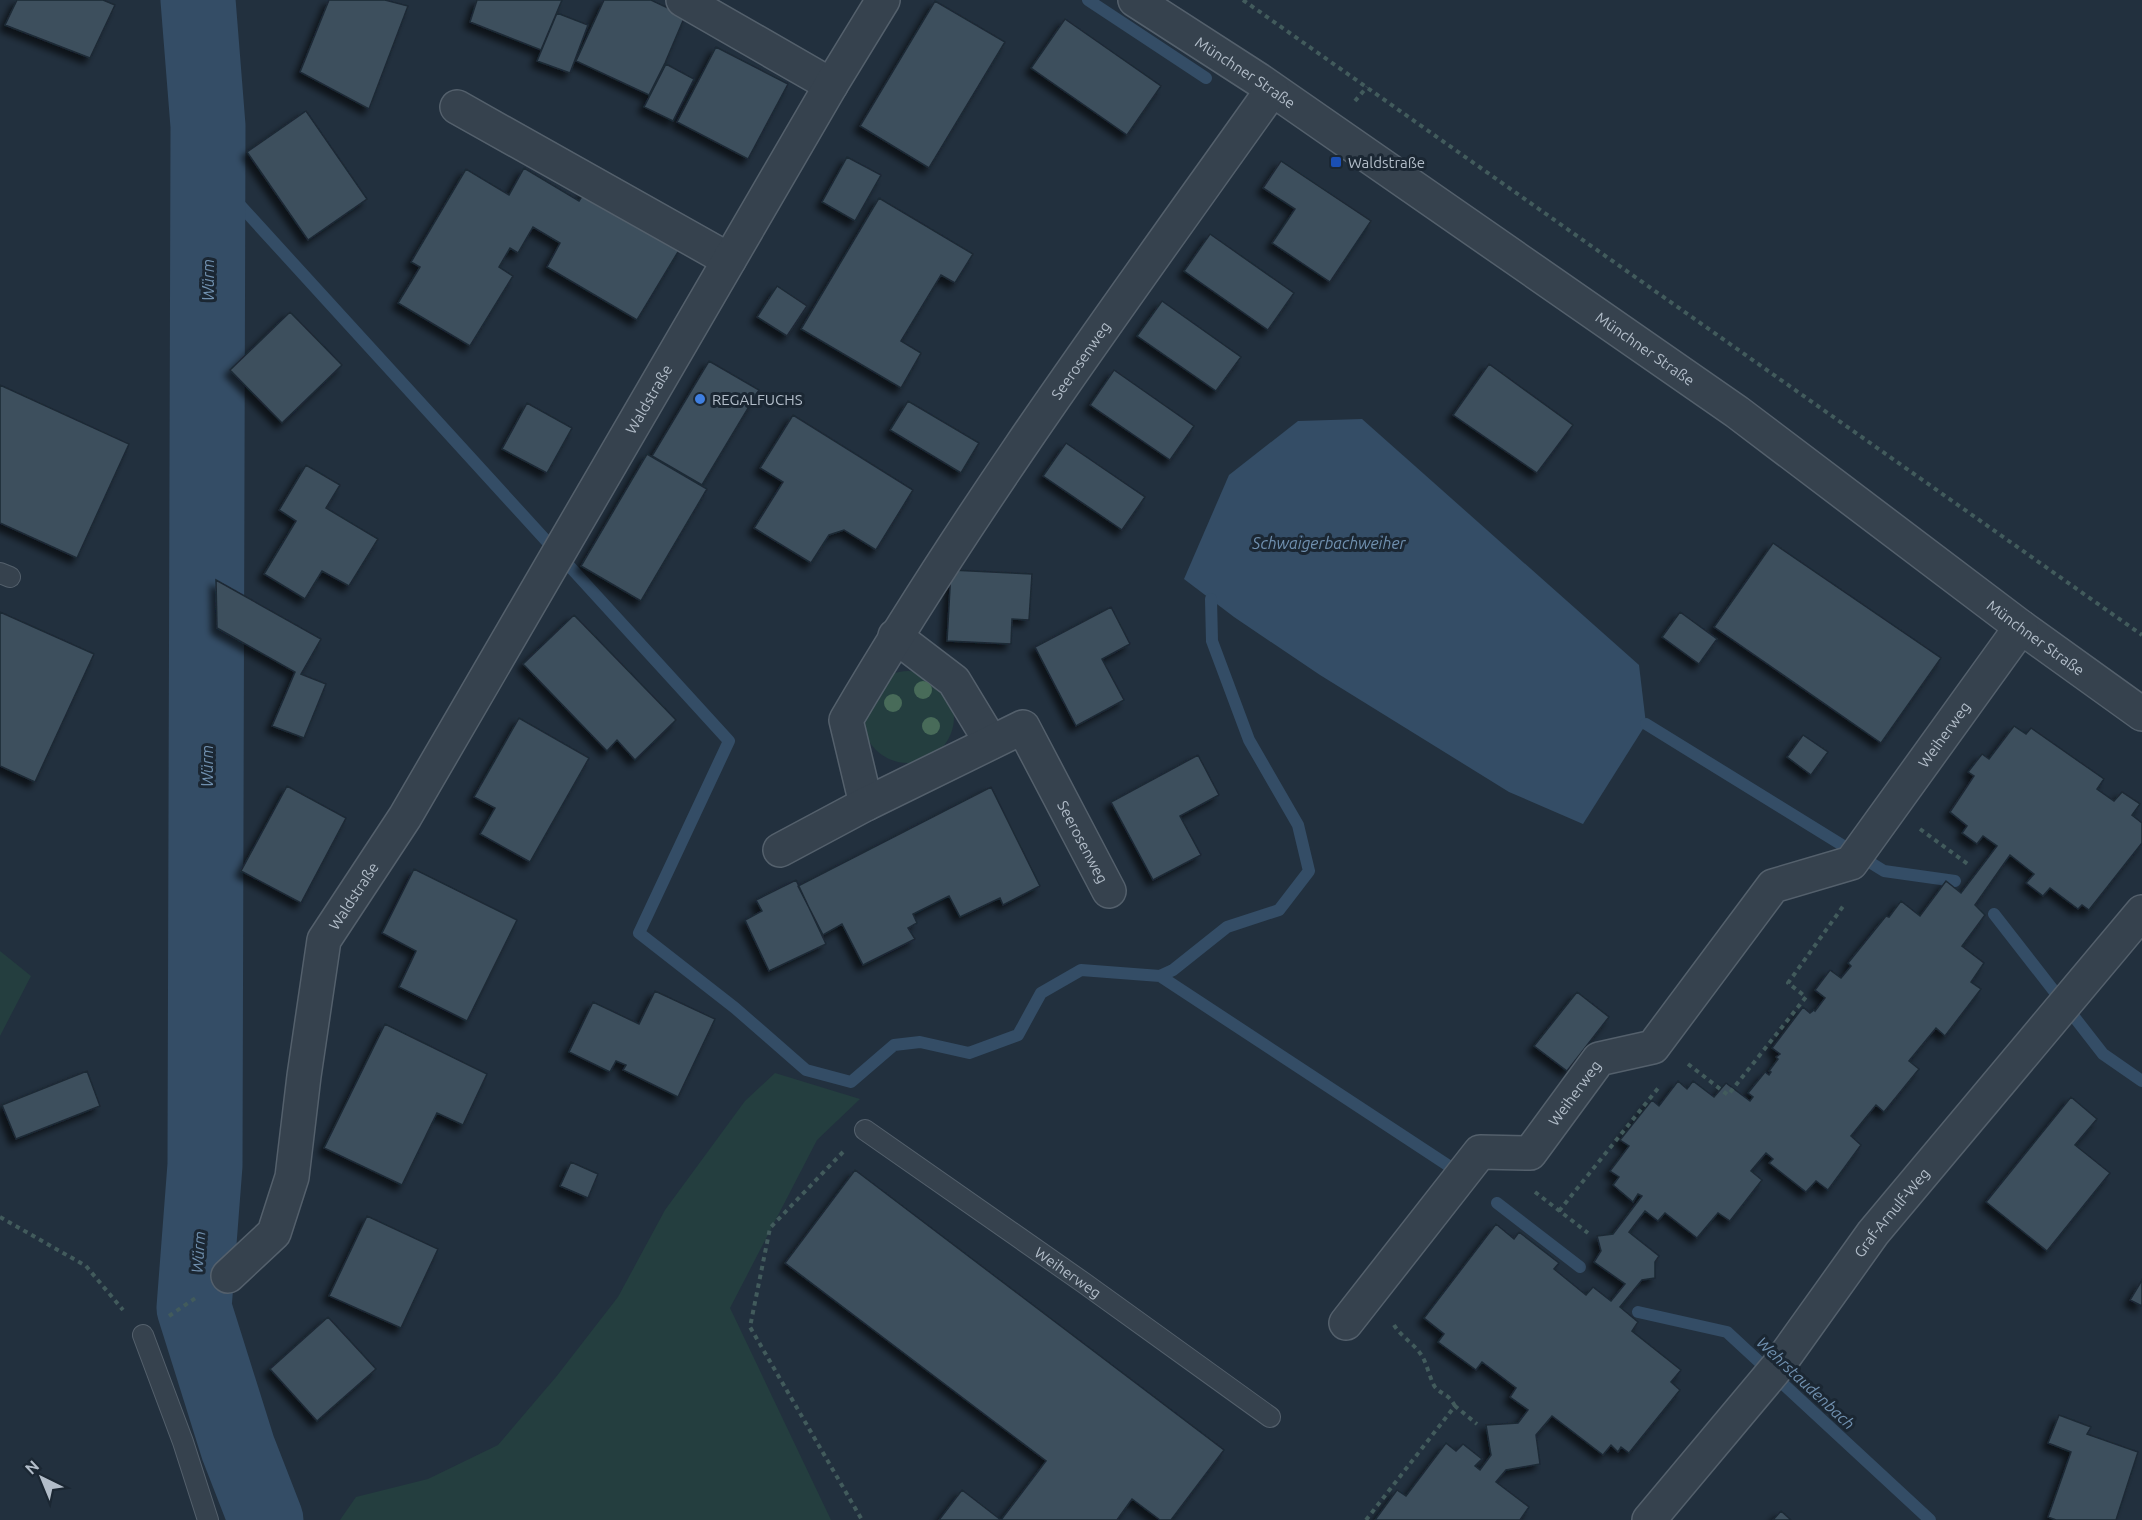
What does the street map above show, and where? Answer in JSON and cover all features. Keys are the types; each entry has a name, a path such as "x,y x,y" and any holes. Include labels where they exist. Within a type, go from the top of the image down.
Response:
{"street":[{"path":"683,0 831,85"},
{"name":"Waldstraße","path":"228,1276 274,1233 292,1178 324,940 405,817 831,85 883,0"},
{"name":"Münchner Straße","path":"1136,0 1272,90 1737,412 2021,627 2142,714"},
{"name":"Seerosenweg","path":"866,804 846,720 895,636 1043,413 1272,90"},
{"path":"457,107 729,260"},
{"name":"Weiherweg","path":"1346,1323 1480,1152 1530,1153 1599,1059 1653,1047 1773,886 1859,853 2021,627"},
{"path":"895,636 954,681 991,742"},
{"name":"Seerosenweg","path":"780,850 866,804 1023,727 1109,891"},
{"name":"Graf-Arnulf-Weg","path":"1649,1520 1770,1375 1873,1233 2142,912"}],"lane":[{"name":"Weiherweg","path":"865,1130 1084,1283 1270,1418"},
{"path":"143,1335 183,1442 208,1520"}],"path":[{"path":"1243,0 2142,635"},
{"path":"1914,825 1969,865"},
{"path":"1683,1062 1728,1095 1806,997 1788,983 1847,901"},
{"path":"1559,1211 1661,1084"},
{"path":"862,1520 750,1327 770,1228 865,1130"},
{"path":"1532,1189 1588,1233"},
{"path":"0,1217 86,1266 143,1335"},
{"path":"1397,1316 1394,1325 1398,1332 1415,1346 1427,1365 1434,1386 1450,1396 1455,1406 1477,1424"},
{"path":"1366,1520 1455,1406"}],"green space":[{"path":"908,671 926,675 940,685 950,699 954,717 950,735 940,749 926,759 908,763 890,759 876,749 866,735 862,717 866,699 876,685 890,675"},
{"path":"0,951 31,976 0,1036"},
{"path":"775,1073 860,1099 817,1140 730,1308 831,1520 340,1520 356,1497 428,1479 498,1445 556,1377 618,1297 665,1210 745,1101"}],"water":[{"name":"Schwaigerbachweiher","path":"1362,419 1639,665 1646,724 1583,824 1509,792 1320,675 1234,617 1184,579 1229,475 1298,421"}],"building":[{"path":"17,0 103,0 115,5 90,58 5,25"},
{"path":"329,0 385,0 408,6 369,109 300,72"},
{"path":"477,0 562,0 541,50 470,22"},
{"path":"604,0 651,0 685,16 649,95 576,61"},
{"path":"935,1 1005,42 929,168 860,126"},
{"path":"557,13 588,25 570,73 537,61"},
{"path":"1065,19 1161,86 1127,135 1031,68"},
{"path":"716,47 788,84 748,159 677,122"},
{"path":"666,64 694,79 673,121 644,107"},
{"path":"306,111 367,199 308,240 247,152"},
{"path":"847,157 881,175 855,221 822,202"},
{"path":"1281,161 1371,221 1330,282 1272,243 1295,209 1263,188"},
{"path":"524,168 579,201 586,190 681,247 637,320 547,267 560,243 533,227 518,253 510,248 499,267 513,276 470,346 398,303 420,267 411,262 466,169 509,195"},
{"path":"879,198 973,254 955,283 941,275 901,341 921,353 901,388 801,329"},
{"path":"1210,234 1294,293 1268,330 1184,271"},
{"path":"777,286 807,306 787,336 757,317"},
{"path":"1162,301 1241,357 1216,391 1137,336"},
{"path":"290,312 342,365 282,423 230,370"},
{"path":"709,361 759,390 702,485 652,456"},
{"path":"1489,364 1573,425 1537,473 1453,415"},
{"path":"1114,370 1194,426 1170,460 1090,405"},
{"path":"0,385 129,444 77,558 0,523"},
{"path":"908,401 979,443 961,473 890,430"},
{"path":"527,403 572,428 547,473 502,449"},
{"path":"793,415 913,490 876,550 844,530 829,535 811,563 754,528 783,482 760,468"},
{"path":"1066,443 1145,497 1122,530 1043,476"},
{"path":"647,454 707,489 641,601 581,566"},
{"path":"306,465 340,485 326,508 378,539 349,586 322,571 305,599 264,574 296,521 279,510"},
{"path":"1773,543 1941,658 1881,743 1714,627"},
{"path":"951,570 1032,574 1029,620 1012,619 1011,644 947,641"},
{"path":"216,580 321,639 301,674 326,684 304,738 272,726 295,672 217,628"},
{"path":"1111,607 1130,644 1102,659 1124,700 1076,726 1035,647"},
{"path":"0,612 94,654 35,782 0,766"},
{"path":"1680,612 1717,639 1699,664 1662,637"},
{"path":"574,615 676,720 635,760 617,740 607,751 523,664"},
{"path":"519,718 589,758 530,862 480,834 495,808 474,797"},
{"path":"2014,726 2026,734 2031,728 2104,779 2097,789 2114,801 2122,792 2140,804 2132,815 2142,823 2142,843 2089,910 2082,905 2078,909 2050,888 2043,896 2026,883 2034,874 2010,855 1975,905 1985,915 1962,946 1984,963 1971,982 1981,989 1945,1036 1936,1028 1909,1061 1919,1069 1884,1112 1876,1105 1851,1136 1861,1145 1828,1190 1816,1181 1806,1192 1769,1163 1773,1159 1766,1153 1751,1171 1762,1180 1730,1221 1718,1213 1697,1238 1665,1213 1658,1221 1645,1211 1629,1232 1659,1256 1655,1262 1655,1278 1642,1280 1620,1307 1638,1322 1632,1331 1681,1370 1671,1382 1680,1390 1629,1453 1621,1447 1618,1452 1611,1445 1603,1455 1552,1416 1536,1435 1540,1464 1506,1470 1496,1482 1529,1507 1520,1520 1375,1520 1397,1490 1406,1496 1446,1443 1456,1451 1463,1444 1482,1459 1475,1466 1480,1470 1491,1455 1486,1425 1518,1423 1528,1410 1510,1397 1516,1388 1482,1362 1476,1370 1438,1342 1444,1334 1424,1318 1496,1224 1514,1239 1519,1232 1559,1263 1554,1269 1586,1295 1593,1287 1611,1301 1625,1284 1594,1262 1601,1251 1597,1236 1613,1234 1642,1196 1638,1194 1633,1202 1613,1185 1619,1177 1610,1171 1629,1146 1620,1140 1652,1100 1659,1106 1678,1081 1687,1089 1693,1081 1714,1097 1726,1083 1750,1101 1753,1097 1748,1093 1765,1072 1769,1075 1771,1072 1769,1071 1778,1059 1776,1057 1780,1054 1772,1048 1803,1007 1810,1013 1815,1011 1825,998 1815,990 1830,970 1841,978 1851,966 1848,963 1901,901 1920,916 1946,881 1961,893 1997,846 1983,836 1977,844 1962,833 1967,826 1950,812 1974,776 1968,772 1982,754 1989,759"},
{"path":"1803,735 1828,752 1811,775 1787,757"},
{"path":"1198,755 1219,795 1180,816 1201,855 1153,880 1111,802"},
{"path":"287,786 346,818 301,903 241,871"},
{"path":"991,787 1040,886 1003,905 1000,898 960,917 949,896 913,914 917,923 908,928 915,939 863,965 842,924 823,935 798,886"},
{"path":"414,869 517,920 467,1021 399,987 416,951 382,933"},
{"path":"796,880 826,944 769,971 745,920 762,911 756,900"},
{"path":"655,991 715,1019 678,1097 623,1070 626,1065 616,1061 610,1072 569,1052 593,1002 639,1024"},
{"path":"1577,992 1609,1017 1567,1071 1534,1046"},
{"path":"385,1024 487,1074 463,1125 437,1113 402,1185 324,1148"},
{"path":"87,1071 100,1106 16,1139 2,1105"},
{"path":"2071,1097 2097,1119 2075,1145 2110,1173 2047,1251 1986,1202"},
{"path":"571,1162 598,1174 588,1198 560,1186"},
{"path":"855,1170 1224,1450 1171,1520 1160,1520 1132,1499 1117,1520 1001,1520 1046,1461 785,1263"},
{"path":"367,1216 438,1249 401,1328 329,1296"},
{"path":"2142,1280 2142,1306 2130,1300"},
{"path":"328,1317 376,1369 317,1421 270,1369"},
{"path":"2059,1415 2091,1427 2087,1434 2138,1452 2116,1520 2056,1520 2048,1517 2071,1452 2048,1443"},
{"path":"962,1490 1001,1520 939,1520"},
{"path":"1781,1511 1791,1520 1773,1520"}],"waterway":[{"name":"Würm","path":"198,0 208,126 205,1165 194,1308 238,1448 266,1520"},
{"path":"1088,0 1206,78"},
{"path":"207,169 729,741 639,933 735,1008 806,1070 851,1082 894,1045 920,1042 969,1053 1018,1035 1041,993 1081,970 1160,976 1452,1168"},
{"path":"1160,976 1173,970 1227,927 1279,910 1309,871 1298,825 1249,740 1212,641 1211,599"},
{"path":"1646,724 1884,871 1955,881"},
{"path":"1994,914 2103,1054 2142,1081"},
{"name":"Wehrstaudenbach","path":"1497,1203 1580,1267"},
{"name":"Wehrstaudenbach","path":"1638,1312 1727,1332 1930,1520"}],"place":[{"name":"Waldstraße","path":"1336,162"},
{"name":"REGALFUCHS","path":"700,399"}]}
